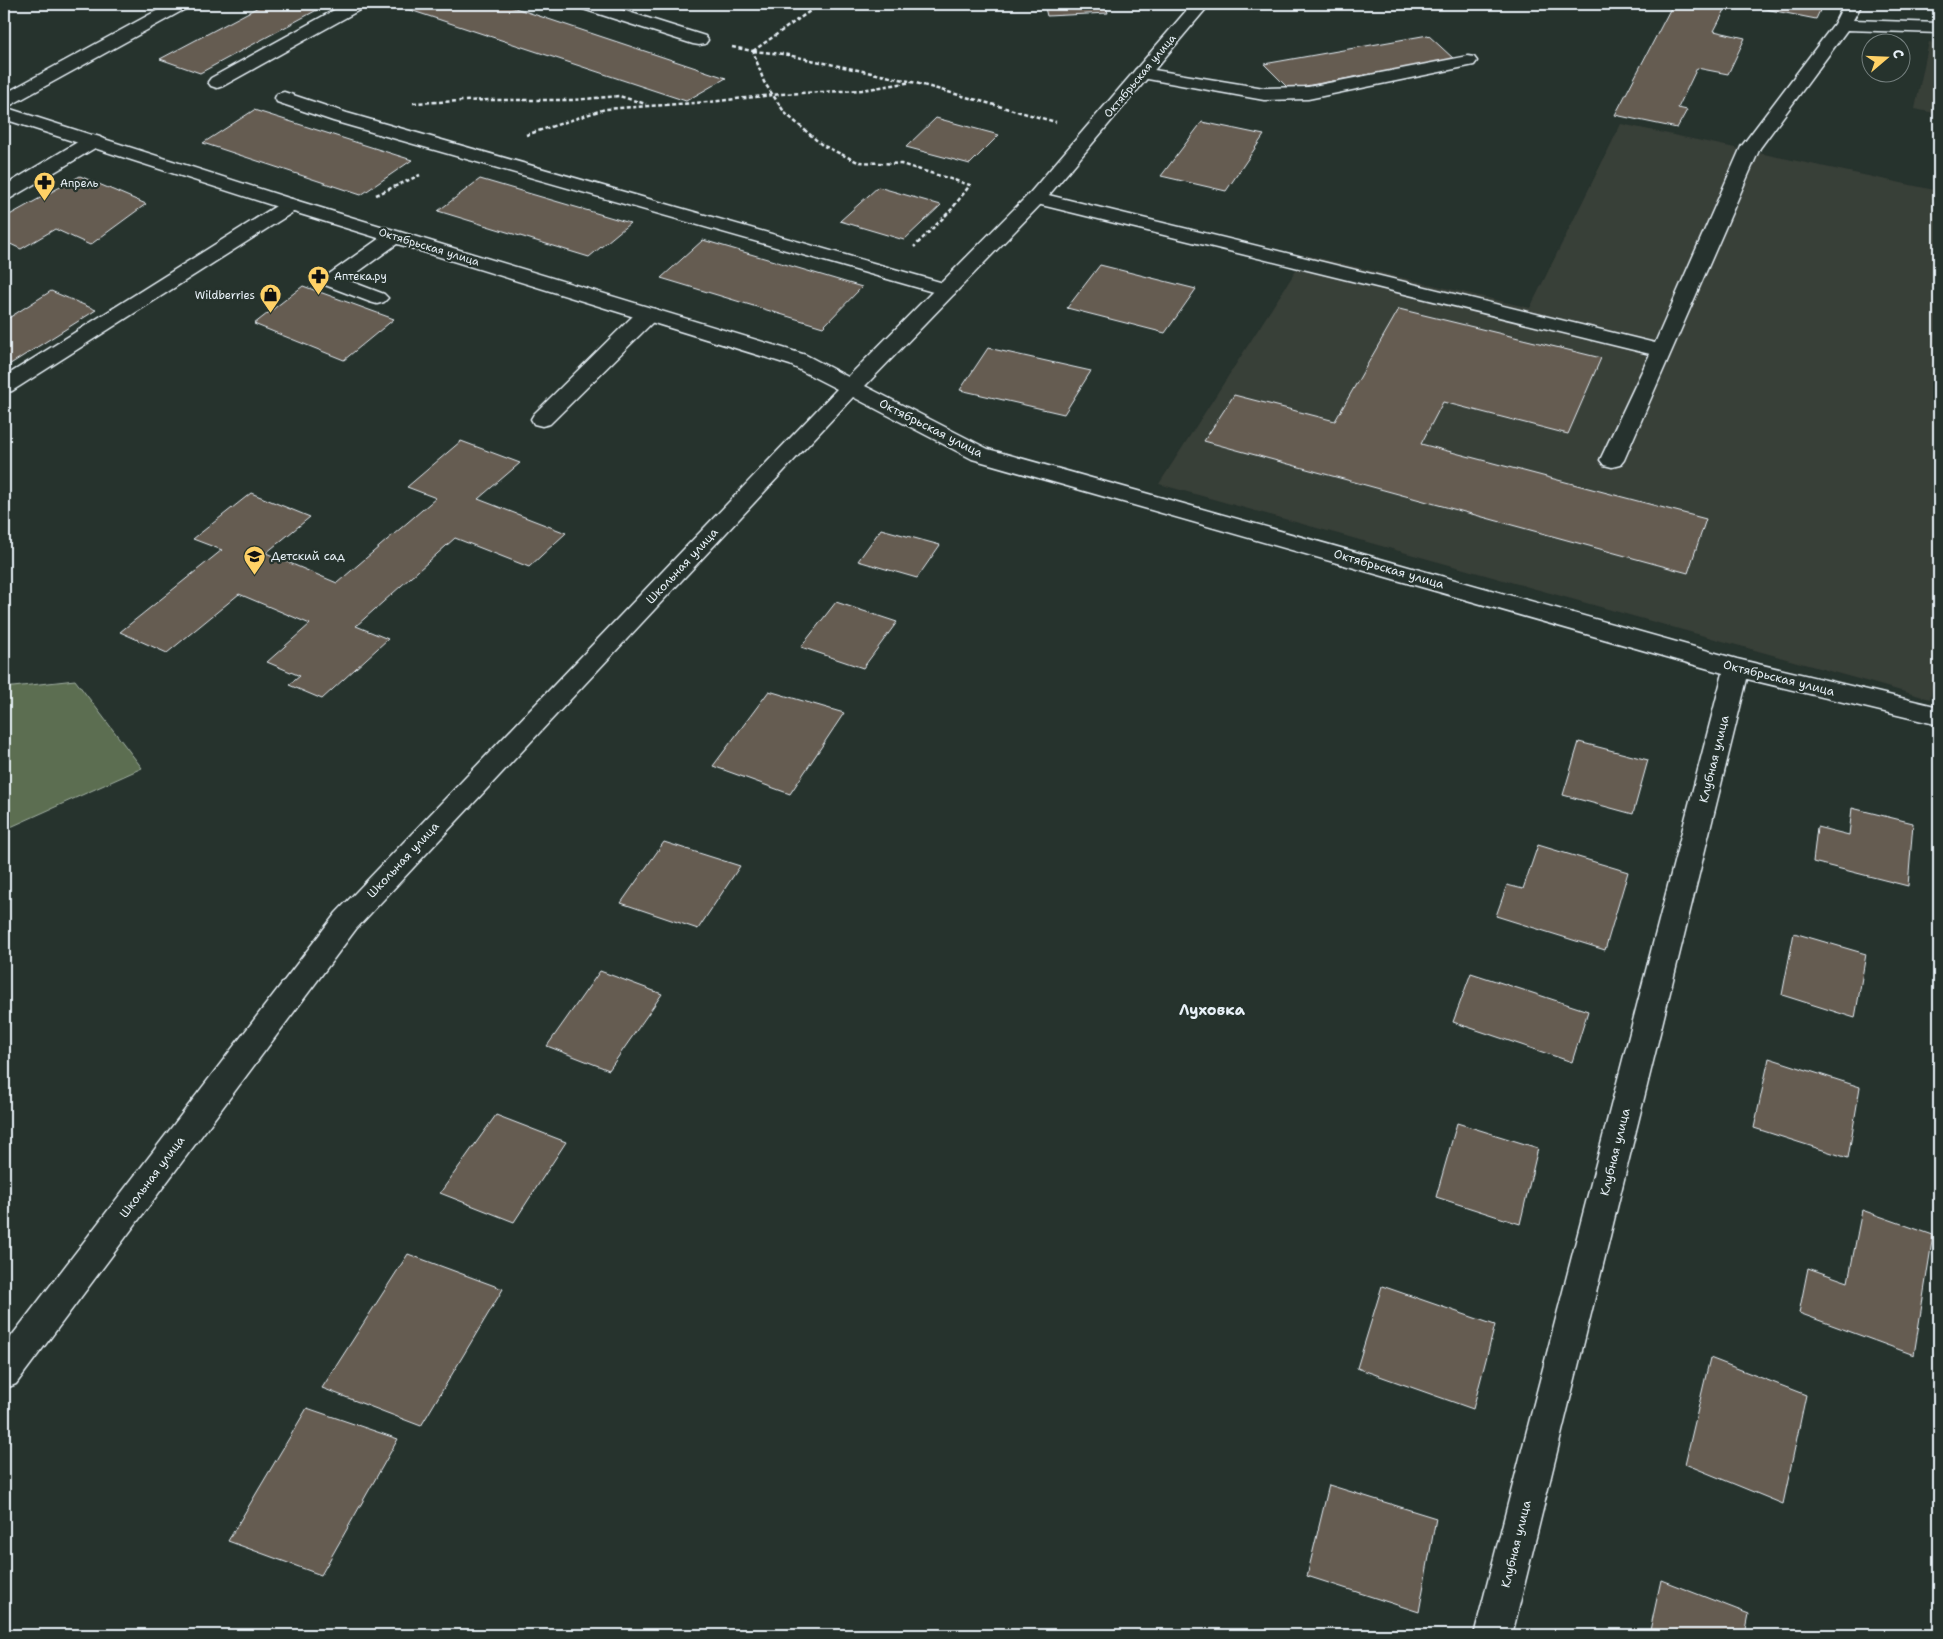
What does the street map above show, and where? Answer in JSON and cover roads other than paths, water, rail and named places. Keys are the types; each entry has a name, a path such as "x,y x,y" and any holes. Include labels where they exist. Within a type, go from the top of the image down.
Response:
{"street":[{"path":"4,101 181,4"},
{"path":"217,82 357,4"},
{"path":"586,4 699,40"},
{"name":"Октябрьская улица","path":"851,387 1036,198 1201,4"},
{"path":"1612,460 1751,147 1842,25 1854,4"},
{"path":"1842,25 1939,28"},
{"path":"1142,73 1264,94 1308,92 1468,61"},
{"path":"284,98 340,117 947,290"},
{"name":"Октябрьская улица","path":"4,113 291,205 798,360 980,454 1737,668 1939,716"},
{"path":"4,194 93,141"},
{"path":"1036,198 1662,351"},
{"path":"4,386 291,205"},
{"path":"377,298 332,280 394,237"},
{"path":"542,419 648,314"},
{"name":"Школьная улица","path":"4,1373 346,921 851,387"},
{"name":"Клубная улица","path":"1493,1635 1737,668"}],"place":[{"name":"Апрель","path":"44,202"},
{"name":"Аптека.ру","path":"318,295"},
{"name":"Wildberries","path":"271,314"},
{"name":"Детский сад","path":"255,575"}],"district":[{"name":"Луховка","path":"1212,1010"}]}
